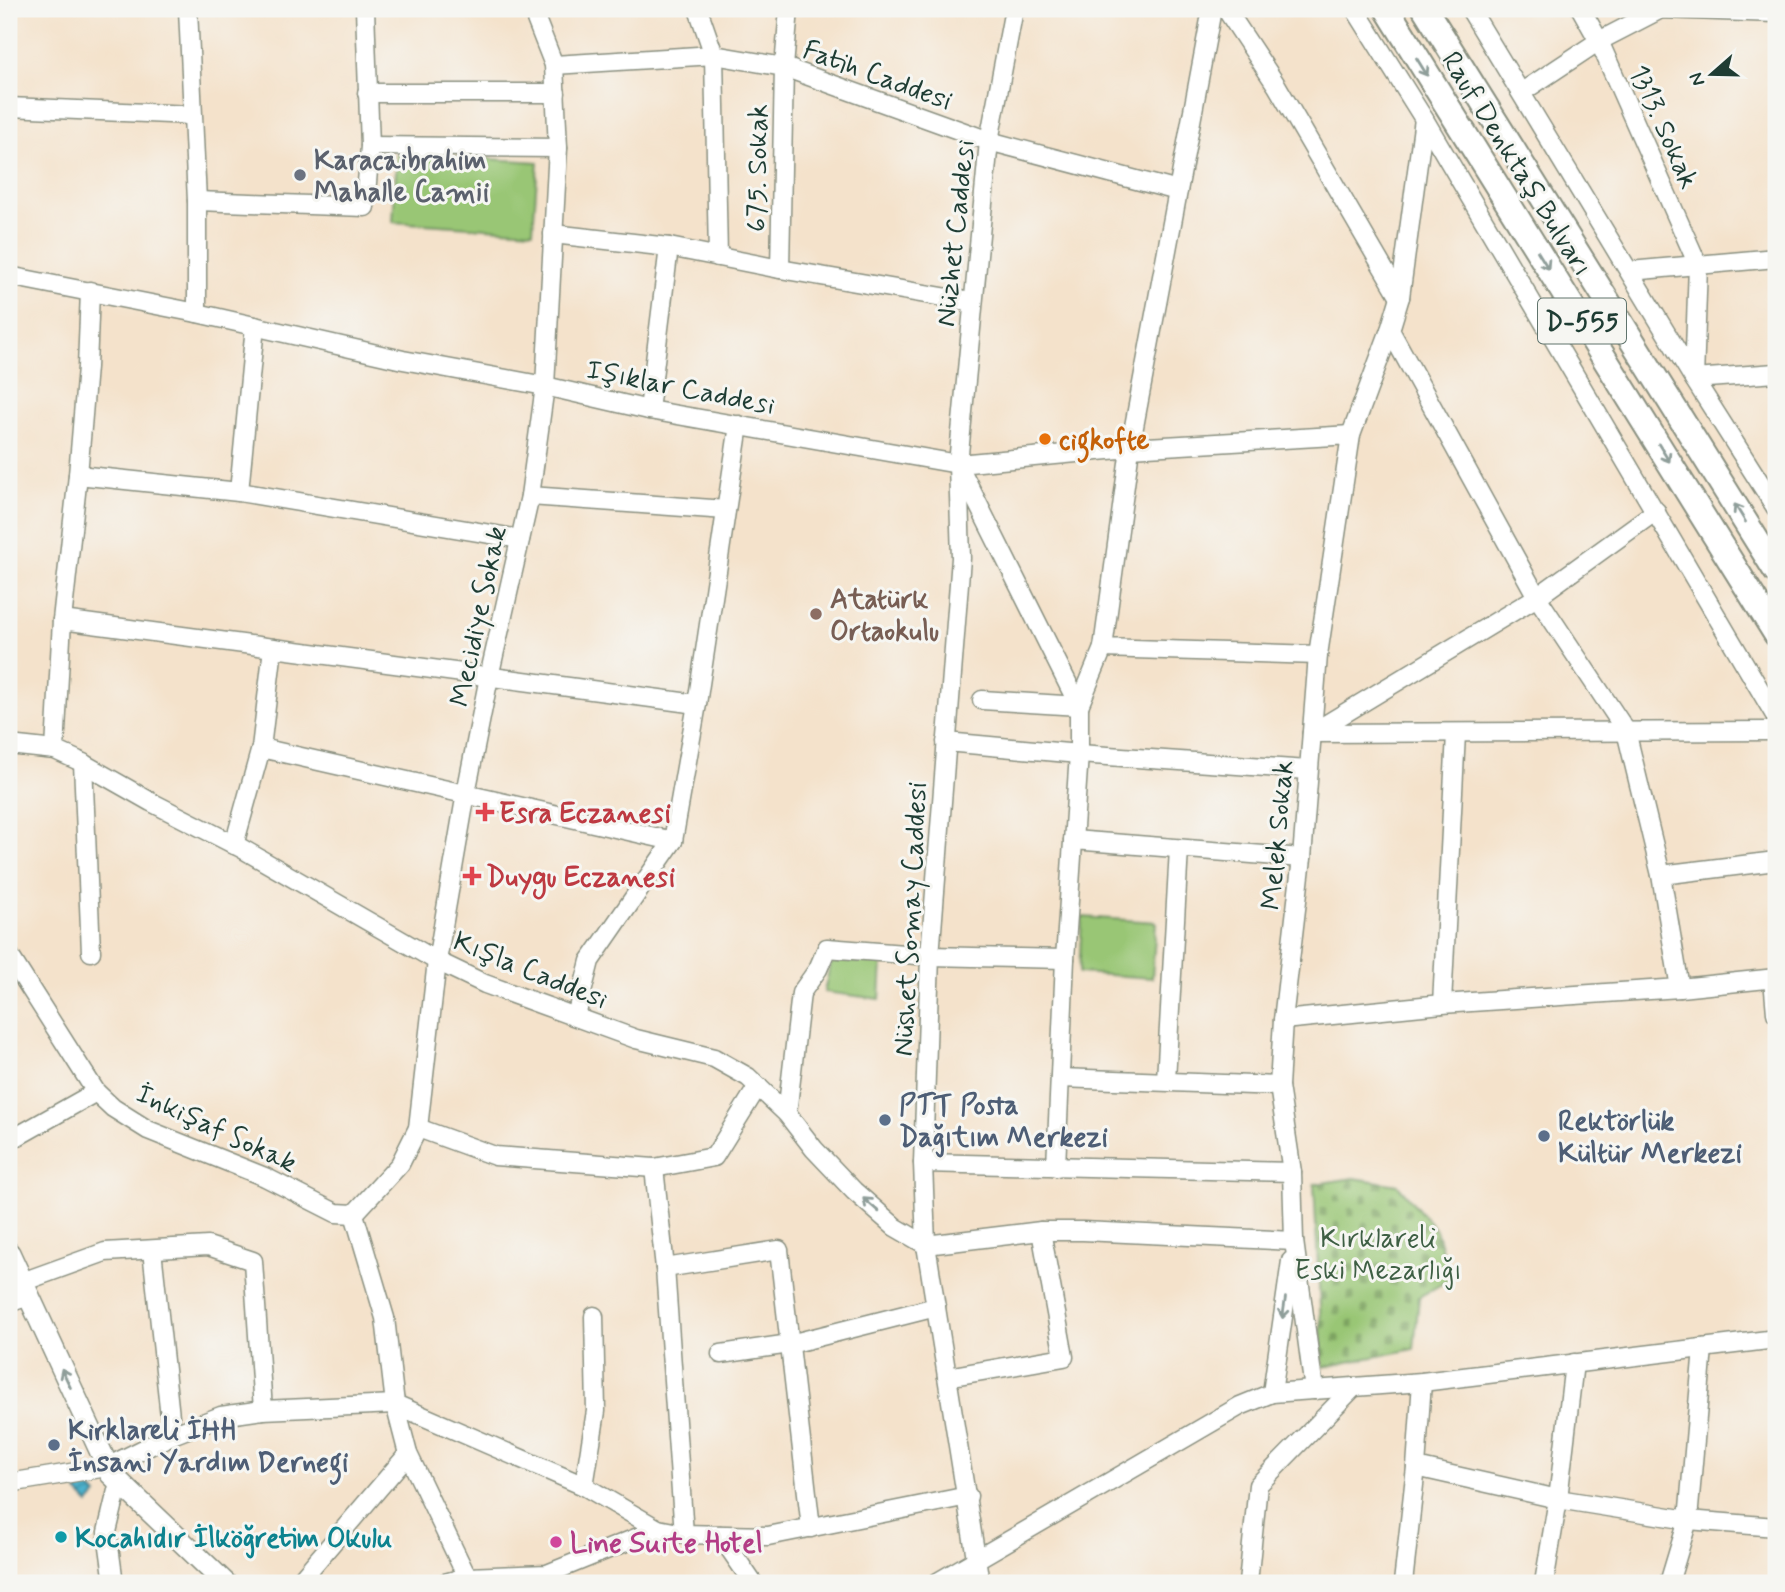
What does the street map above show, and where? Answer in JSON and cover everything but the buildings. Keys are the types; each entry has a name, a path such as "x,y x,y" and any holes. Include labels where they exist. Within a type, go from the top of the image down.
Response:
{"highway":[{"name":"Rauf Denktaş Bulvarı","path":"1387,9 1776,634"},
{"name":"Rauf Denktaş Bulvarı","path":"1425,9 1776,571"}],"main road":[{"path":"9,1253 20,1293 113,1475 225,1583"}],"street":[{"path":"188,9 197,201 197,313"},
{"path":"197,201 365,207 370,146 365,9"},
{"name":"Mecidiye Sokak","path":"354,1214 400,1164 418,1128 437,961 466,793 530,496 545,386 558,148 554,65 532,9"},
{"path":"698,9 714,55 718,257"},
{"name":"675. Sokak","path":"780,269 784,67 789,9"},
{"name":"Nüzhet Caddesi","path":"958,464 989,141 1014,9"},
{"path":"1056,1167 1065,959 1079,754 1079,706 1103,648 1130,448 1212,9"},
{"path":"1226,9 1277,86 1399,297"},
{"path":"1355,9 1424,119 1776,717"},
{"name":"Rauf Denktaş Bulvarı","path":"1470,9 1776,508"},
{"name":"1313. Sokak","path":"1581,9 1599,41 1698,265"},
{"path":"1522,92 1599,41 1661,9 1776,13"},
{"name":"Fatih Caddesi","path":"554,65 714,55 784,67 989,141 1178,191"},
{"path":"367,93 556,93"},
{"path":"9,107 192,115"},
{"name":"Melek Sokak","path":"1314,1390 1294,1241 1292,1172 1279,1086 1283,1020 1302,859 1318,655 1351,435 1390,330 1399,297 1424,119"},
{"path":"370,146 558,148"},
{"path":"553,234 669,247 972,302"},
{"path":"649,410 669,247"},
{"path":"1630,271 1776,258"},
{"path":"1698,265 1695,379 1776,373"},
{"name":"Işıklar Caddesi","path":"9,276 197,313 404,360 545,386 649,410 958,464 1130,448 1351,435"},
{"path":"55,750 62,620 78,475 90,291"},
{"path":"239,492 255,326"},
{"path":"1390,330 1537,597 1626,731 1661,875 1679,988"},
{"path":"576,1016 590,961 673,841 697,704 739,425"},
{"path":"958,464 1079,706"},
{"name":"Nüshet Somay Caddesi","path":"958,464 961,558 930,956 923,1163 926,1245 980,1583"},
{"path":"78,475 239,492 520,539"},
{"path":"530,496 726,510"},
{"path":"1312,733 1537,597 1656,511"},
{"path":"62,620 697,704"},
{"path":"234,845 261,748 274,648"},
{"path":"1103,648 1318,655"},
{"path":"982,700 1079,706"},
{"path":"1312,733 1776,731"},
{"path":"1442,1004 1455,734"},
{"path":"946,742 1308,770"},
{"name":"Kışla Caddesi","path":"9,745 55,750 83,763 234,845 437,961 485,984 636,1039 713,1058 748,1077 787,1114 814,1149 854,1191 895,1227 926,1245"},
{"path":"261,748 673,841"},
{"path":"83,763 91,952"},
{"path":"1073,840 1302,859"},
{"path":"1166,1080 1179,849"},
{"path":"1661,875 1776,861"},
{"path":"787,1114 801,993 818,969 827,948 930,956 1065,959"},
{"name":"İnkişaf Sokak","path":"9,955 96,1092 113,1108 148,1130 265,1177 337,1213 354,1214"},
{"path":"1283,1020 1442,1004 1774,979 1776,1013"},
{"path":"1060,1078 1279,1086"},
{"path":"418,1128 495,1156 654,1168 713,1157 758,1086"},
{"path":"9,1141 96,1092"},
{"path":"923,1163 1292,1172"},
{"path":"654,1168 665,1268 684,1534"},
{"path":"354,1214 385,1318 395,1404 408,1454 467,1577"},
{"path":"926,1245 1041,1231 1294,1241"},
{"path":"947,1377 1064,1357 1041,1231"},
{"name":"Melek Sokak","path":"1272,1393 1294,1241"},
{"path":"20,1293 105,1252 208,1247 253,1261 263,1410"},
{"path":"152,1250 172,1434"},
{"path":"665,1268 779,1250 811,1528"},
{"path":"721,1354 790,1344 936,1307"},
{"path":"584,1486 596,1411 594,1316"},
{"path":"936,1583 1240,1406 1272,1393 1422,1382 1776,1339"},
{"path":"1669,1583 1688,1520 1703,1348"},
{"path":"1544,1583 1558,1499 1574,1363"},
{"path":"1403,1583 1422,1382"},
{"path":"1248,1583 1258,1485 1353,1387"},
{"path":"9,1483 113,1475 172,1434 221,1416 263,1410 395,1404 584,1486 658,1530 684,1534 768,1536 968,1496"},
{"path":"298,1583 408,1454"},
{"path":"1416,1467 1558,1499 1688,1520 1776,1527"},
{"path":"113,1475 107,1532 114,1583"},
{"path":"445,1583 467,1577 548,1578 658,1530"},
{"path":"720,1535 753,1583"}],"green space":[{"path":"397,153 538,162 533,231 393,222"},
{"path":"1082,917 1156,922 1152,978 1079,973"},
{"path":"831,961 882,962 880,999 824,992"},
{"name":"Kırklareli Eski Mezarlığı","path":"1354,1178 1398,1185 1436,1230 1450,1279 1419,1297 1414,1349 1323,1367 1314,1184"}],"water":[{"path":"86,1483 97,1495 89,1504 77,1492"}],"place":[{"name":"Karacaibrahim Mahalle Camii","path":"300,175"},
{"name":"cigkofte","path":"1045,439"},
{"name":"Atatürk Ortaokulu","path":"816,614"},
{"name":"Esra Eczanesi","path":"485,812"},
{"name":"Duygu Eczanesi","path":"472,876"},
{"name":"PTT Posta Dağıtım Merkezi","path":"885,1120"},
{"name":"Rektörlük Kültür Merkezi","path":"1544,1136"},
{"name":"Kirklareli İHH İnsani Yardım Dernegi","path":"54,1445"},
{"name":"Kocahıdır İlköğretim Okulu","path":"61,1537"},
{"name":"Line Suite Hotel","path":"556,1542"}]}
